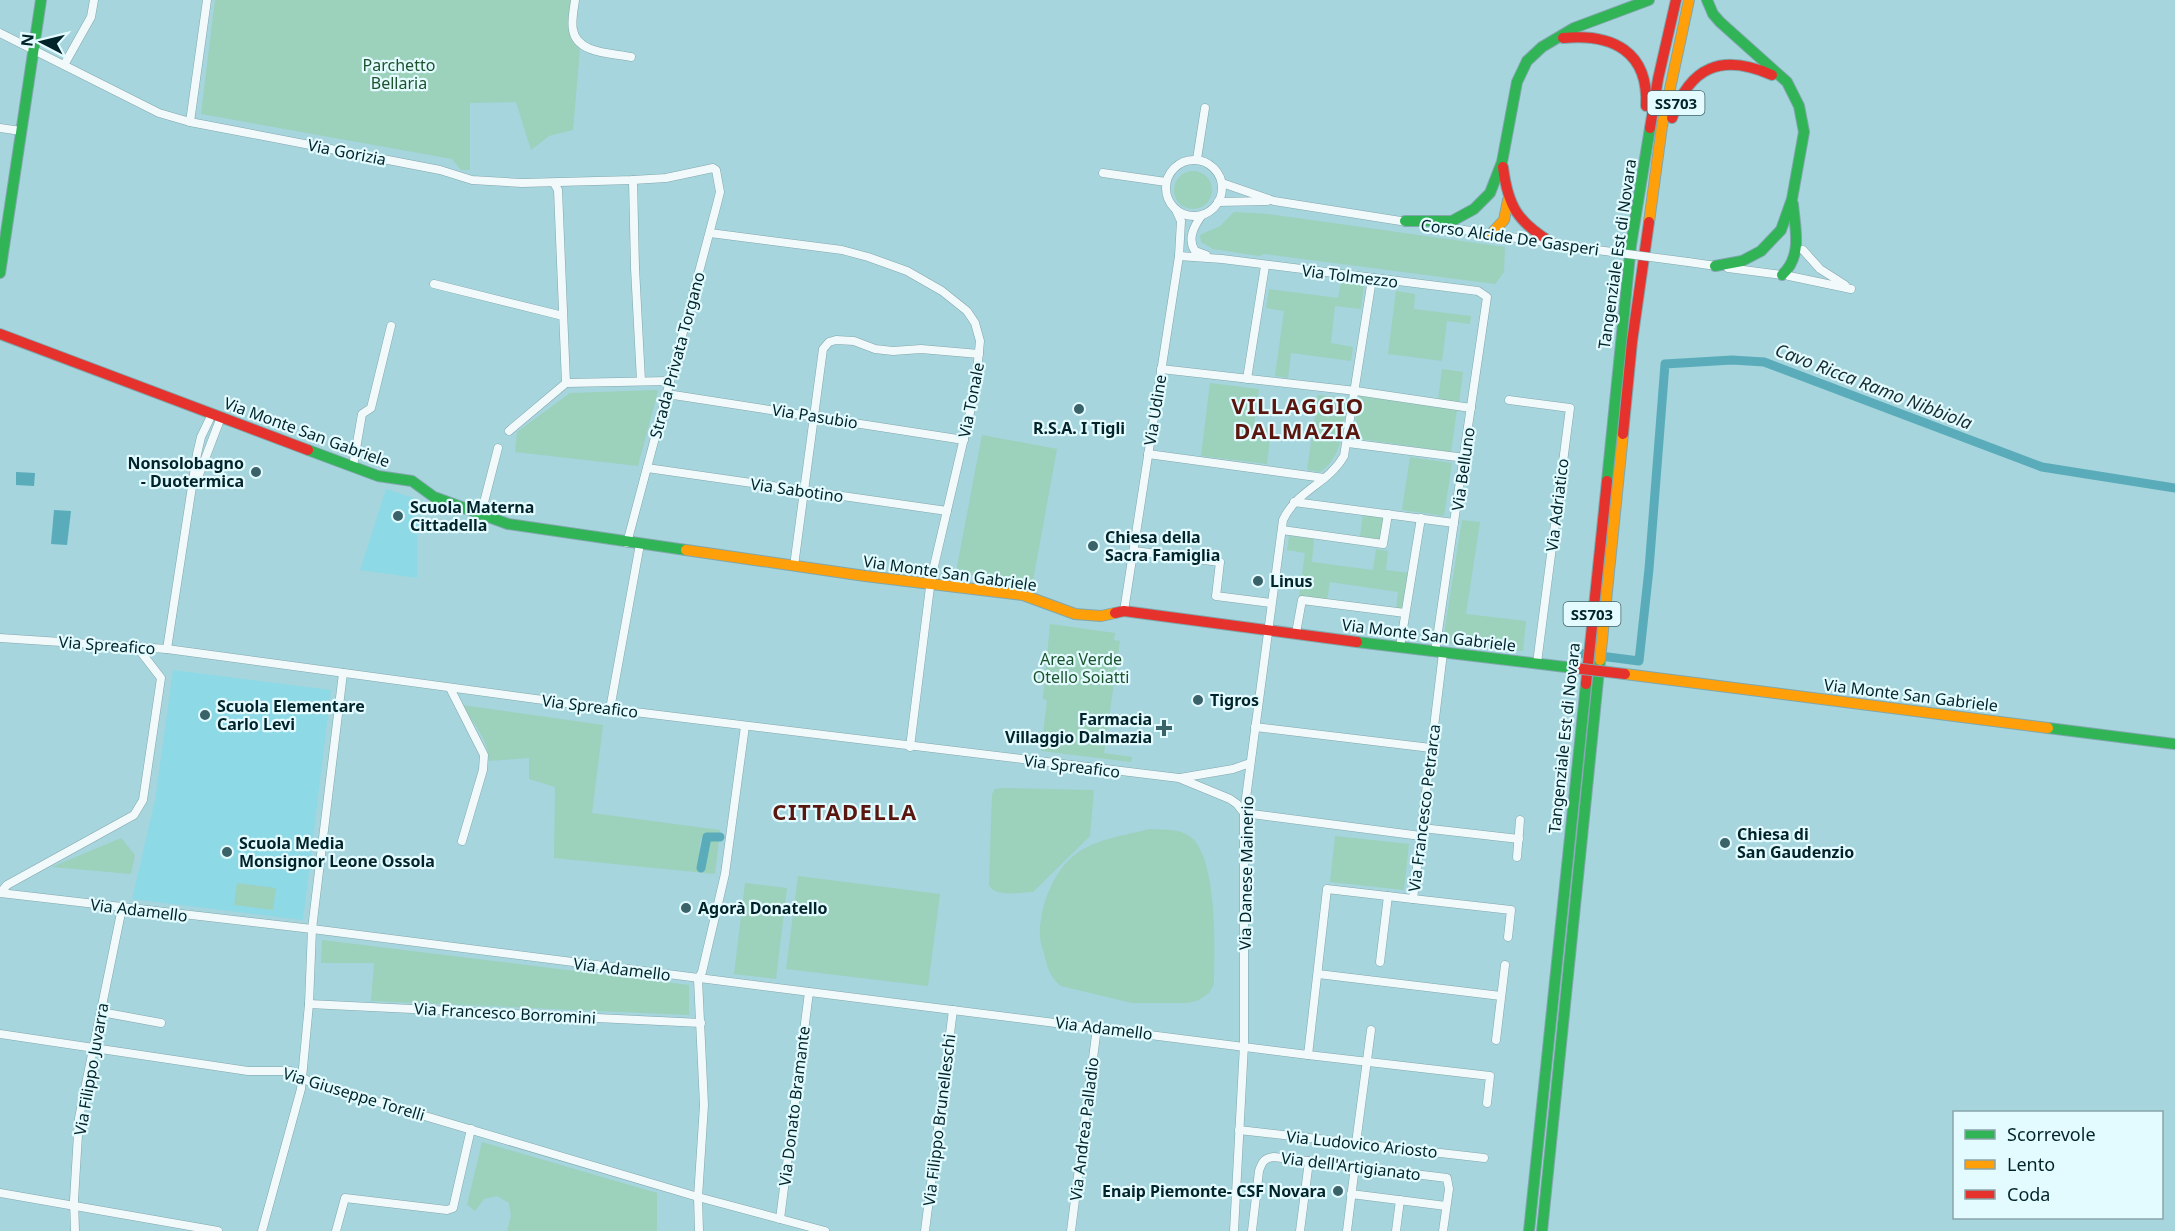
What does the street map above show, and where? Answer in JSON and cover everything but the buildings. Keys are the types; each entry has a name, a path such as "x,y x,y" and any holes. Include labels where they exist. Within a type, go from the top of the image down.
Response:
{"main road":[{"path":"0,273 40,0"},
{"path":"1405,221 1452,221 1474,209 1490,193 1502,162 1517,82 1522,69 1534,53 1574,28 1649,0"},
{"name":"Tangenziale Est di Novara","path":"1529,1231 1631,245 1658,79 1677,0"},
{"name":"Tangenziale Est di Novara","path":"1542,1231 1632,342 1662,126 1689,0"},
{"path":"1707,0 1713,14 1720,22 1787,82 1796,96 1804,132 1792,199 1781,230 1761,251 1742,261 1715,266"},
{"name":"SS703","path":"1550,41 1584,36 1608,40 1623,48 1642,74 1648,95 1632,191 1631,245"},
{"name":"SS703","path":"1645,247 1676,105 1687,85 1705,70 1717,65 1739,63 1758,67 1775,76 1796,96"},
{"path":"1502,162 1508,200 1513,212 1524,224 1552,243"},
{"path":"1786,275 1797,249 1792,199"},
{"path":"1490,235 1501,226 1506,216 1508,200"},
{"name":"Via Monte San Gabriele","path":"0,334 378,476 411,481 434,497 508,524 627,543 1023,595 1075,614 1101,616 1124,611 2175,744"}],"street":[{"path":"64,65 91,17 94,0"},
{"path":"190,122 207,0"},
{"path":"575,0 573,29 582,46 631,57"},
{"name":"Via Gorizia","path":"0,33 159,113 190,122 440,170 472,180 522,183 633,180 666,178 712,168"},
{"path":"1197,159 1205,108"},
{"path":"0,128 21,131"},
{"path":"1197,159 1213,167 1222,183 1222,189 1218,202 1208,212 1202,215 1184,214 1176,210 1167,197 1166,182 1168,174 1180,162 1197,159"},
{"name":"Strada Privata Torgano","path":"627,543 720,192 716,170 712,168"},
{"path":"1103,174 1166,182"},
{"path":"633,180 634,268 641,381"},
{"path":"554,183 558,190 566,383"},
{"name":"Corso Alcide De Gasperi","path":"1222,183 1274,201"},
{"name":"Corso Alcide De Gasperi","path":"1218,202 1274,201 1490,235 1786,275 1851,289 1820,269 1803,250"},
{"name":"Via Udine","path":"1124,611 1179,256 1181,221 1176,210"},
{"name":"Via Tolmezzo","path":"1202,215 1192,233 1192,248 1198,253 1222,260"},
{"name":"Via Tonale","path":"710,233 855,253 907,271 942,291 968,311 975,323 980,340 975,391 930,584 910,747"},
{"name":"Via Tolmezzo","path":"1179,256 1478,291"},
{"path":"1247,379 1265,266"},
{"path":"1294,502 1337,469 1344,456 1348,443 1372,279"},
{"path":"434,284 562,316"},
{"name":"Via Belluno","path":"1439,652 1454,523 1487,303 1487,297 1478,291"},
{"path":"353,466 362,414 371,408 391,326"},
{"path":"794,566 823,349 829,342 854,341 875,349 893,351 921,349 979,354"},
{"path":"1161,369 1356,391 1471,408"},
{"path":"508,432 566,383 669,381"},
{"name":"Via Pasubio","path":"667,394 964,440"},
{"name":"Via Adriatico","path":"1509,400 1570,408 1538,663"},
{"path":"167,649 192,493 217,415"},
{"path":"1348,443 1465,458"},
{"path":"480,514 498,448"},
{"path":"1148,454 1324,478"},
{"name":"Via Sabotino","path":"647,468 946,511"},
{"path":"1294,502 1454,523"},
{"name":"Via Danese Mainerio","path":"1234,1231 1244,1045 1244,813 1283,520 1294,502"},
{"path":"1282,530 1383,544 1388,514"},
{"path":"1400,647 1421,518"},
{"path":"610,709 640,544"},
{"path":"1134,550 1220,562 1216,596 1271,603"},
{"path":"1296,633 1302,600 1405,613"},
{"name":"Via Spreafico","path":"0,638 167,649 610,709 1179,778 1233,769 1250,763"},
{"path":"0,893 7,885 134,815 143,800 161,678 137,647"},
{"name":"Via Francesco Petrarca","path":"1308,1055 1327,890 1413,899 1431,748 1439,652"},
{"path":"262,1231 302,1089 312,929 343,674"},
{"path":"450,688 484,755 483,770 462,841"},
{"path":"699,1231 698,1197 705,1105 698,979 702,972 725,874 745,726"},
{"path":"1255,727 1431,748"},
{"name":"Via Spreafico","path":"1179,778 1230,800 1237,804 1244,813"},
{"path":"1244,813 1421,832 1519,839"},
{"path":"1517,857 1520,820"},
{"name":"Via Adamello","path":"0,893 312,929 698,979 1244,1045"},
{"path":"1380,962 1388,896"},
{"path":"1413,899 1511,910 1508,937"},
{"name":"Via Filippo Juvarra","path":"75,1231 79,1118 122,908"},
{"path":"1496,1040 1505,965"},
{"path":"1318,974 1502,996"},
{"name":"Via Donato Bramante","path":"780,1219 809,992"},
{"name":"Via Francesco Borromini","path":"309,1004 700,1023"},
{"name":"Via Filippo Brunelleschi","path":"925,1231 953,1010"},
{"path":"101,1012 161,1023"},
{"name":"Via Andrea Palladio","path":"1071,1231 1097,1027"},
{"path":"1356,1143 1371,1030"},
{"name":"Via Giuseppe Torelli","path":"0,1034 248,1071 291,1071 310,1082 698,1197 825,1231"},
{"path":"1244,1045 1308,1055 1490,1076 1486,1103"},
{"path":"336,1231 345,1198 447,1210 453,1208 471,1129"},
{"name":"Via Ludovico Ariosto","path":"1239,1130 1484,1158"},
{"name":"Via dell'Artigianato","path":"1251,1231 1261,1163 1267,1158 1274,1157 1447,1178 1449,1189 1443,1231"},
{"path":"1300,1231 1309,1161"},
{"path":"1347,1231 1355,1166"},
{"path":"0,1193 218,1231"},
{"name":"Via dell'Artigianato","path":"1352,1194 1446,1206"},
{"path":"1396,1231 1400,1200"}],"shaded area":[{"path":"16,472 35,473 34,486 16,485"},
{"name":"Scuola Materna Cittadella","path":"386,489 417,499 417,578 360,570"},
{"path":"54,510 71,511 67,545 51,544"},
{"name":"Scuola Media Monsignor Leone Ossola","path":"173,670 331,690 303,920 132,899 155,800"}],"green space":[{"name":"Parchetto Bellaria","path":"215,0 572,0 570,33 580,49 573,130 549,136 531,150 516,102 470,103 470,170 461,170 452,159 201,114"},
{"path":"1193,171 1207,176 1212,190 1207,204 1193,209 1179,204 1174,190 1179,176"},
{"path":"1234,212 1268,214 1505,247 1504,272 1495,284 1264,254 1259,256 1213,249 1201,242 1200,235 1220,226"},
{"path":"1341,282 1364,285 1361,309 1335,306 1331,343 1353,347 1351,361 1291,353 1288,378 1275,376 1284,311 1266,308 1269,289 1338,298"},
{"path":"1396,291 1415,294 1414,309 1471,316 1470,324 1447,321 1442,361 1388,354"},
{"path":"1442,369 1463,372 1459,404 1438,401"},
{"path":"1210,383 1259,389 1254,426 1271,429 1267,464 1201,456"},
{"path":"658,391 638,466 515,452 517,432 570,393"},
{"path":"1318,395 1347,398 1338,449 1328,466 1320,472 1307,470"},
{"path":"1359,396 1457,410 1451,452 1353,438"},
{"path":"982,435 1057,449 1032,586 956,572"},
{"path":"1410,457 1452,463 1444,516 1402,510"},
{"path":"1363,514 1384,517 1381,540 1360,537"},
{"path":"1462,520 1480,522 1466,614 1526,621 1523,651 1446,643 1443,640"},
{"path":"1289,536 1314,539 1312,562 1373,570 1376,549 1388,551 1386,570 1409,573 1404,610 1396,609 1398,592 1330,582 1327,600 1299,596 1305,553 1287,550"},
{"name":"Area Verde Otello Soiatti","path":"1050,624 1115,633 1114,640 1120,641 1104,753 1132,757 1131,762 1041,751 1047,700 1043,699"},
{"path":"462,705 603,725 592,813 720,830 720,834 704,835 700,846 699,858 706,859 708,840 719,840 715,874 554,858 555,787 529,779 529,758 489,761 483,739"},
{"path":"995,789 1094,790 1090,836 1033,892 1002,893 992,889 989,885 992,794"},
{"path":"1150,829 1184,833 1194,840 1202,852 1211,888 1213,909 1214,984 1209,993 1199,1000 1188,1003 1132,1003 1061,986 1049,970 1040,936 1045,902 1054,880 1068,861 1084,849 1112,838"},
{"path":"1335,836 1409,844 1404,890 1330,882"},
{"path":"121,838 135,855 131,874 52,867"},
{"path":"798,876 940,894 928,986 786,969"},
{"path":"237,883 276,888 273,910 234,905"},
{"path":"745,883 787,888 776,979 734,974"},
{"path":"322,940 689,985 689,1015 371,1001 374,963 321,963"},
{"path":"482,1142 657,1193 657,1231 507,1231 511,1216 509,1203 497,1196 484,1199 475,1211 467,1205"}],"waterway":[{"name":"Cavo Ricca Ramo Nibbiola","path":"1577,653 1639,661 1649,569 1665,364 1732,360 1764,362 2042,467 2175,488"},
{"name":"Cavo Ricca Ramo Nibbiola","path":"701,868 707,837 720,837"}],"traffic: fast":[{"path":"0,273 41,0"},
{"path":"1405,221 1452,221 1474,209 1490,193 1502,162 1517,82 1527,61 1542,47 1574,28 1649,0"},
{"path":"1707,0 1713,14 1720,22 1787,82 1799,106 1804,132 1792,199 1781,230 1761,251 1742,261 1715,266"},
{"path":"1607,481 1631,245 1650,128"},
{"path":"1782,275 1789,268 1795,251 1796,232 1793,204"},
{"path":"308,450 378,476 412,481 434,497 508,524 686,550"},
{"path":"1357,642 1574,668"},
{"path":"1542,1231 1600,660"},
{"path":"1529,1231 1586,684"},
{"path":"2048,728 2175,744"}],"traffic: slow":[{"path":"1649,222 1662,126 1689,0"},
{"path":"1490,235 1504,220 1508,200"},
{"path":"1600,660 1623,434"},
{"path":"686,550 865,576 1023,595 1075,614 1101,616 1115,613"},
{"path":"1625,674 2048,728"}],"traffic: jam":[{"path":"1650,128 1658,79 1676,0"},
{"path":"1563,38 1597,39 1612,43 1624,50 1634,59 1641,72 1646,106"},
{"path":"1672,118 1688,86 1710,69 1723,65 1738,65 1772,75"},
{"path":"1503,167 1508,193 1517,212 1531,228 1552,243"},
{"path":"1623,434 1632,342 1649,222"},
{"path":"0,334 308,450"},
{"path":"1586,684 1607,481"},
{"path":"1115,613 1124,611 1357,642"},
{"path":"1574,668 1625,674"}],"place":[{"name":"R.S.A. I Tigli","path":"1079,409"},
{"name":"Nonsolobagno - Duotermica","path":"256,472"},
{"name":"Scuola Materna Cittadella","path":"398,516"},
{"name":"Chiesa della Sacra Famiglia","path":"1093,546"},
{"name":"Linus","path":"1258,581"},
{"name":"Tigros","path":"1198,700"},
{"name":"Scuola Elementare Carlo Levi","path":"205,715"},
{"name":"Farmacia Villaggio Dalmazia","path":"1164,728"},
{"name":"Chiesa di San Gaudenzio","path":"1725,843"},
{"name":"Scuola Media Monsignor Leone Ossola","path":"227,852"},
{"name":"Agorà Donatello","path":"686,908"},
{"name":"Enaip Piemonte- CSF Novara","path":"1338,1191"}],"district":[{"name":"VILLAGGIO DALMAZIA","path":"1298,418"},
{"name":"CITTADELLA","path":"845,811"}]}
